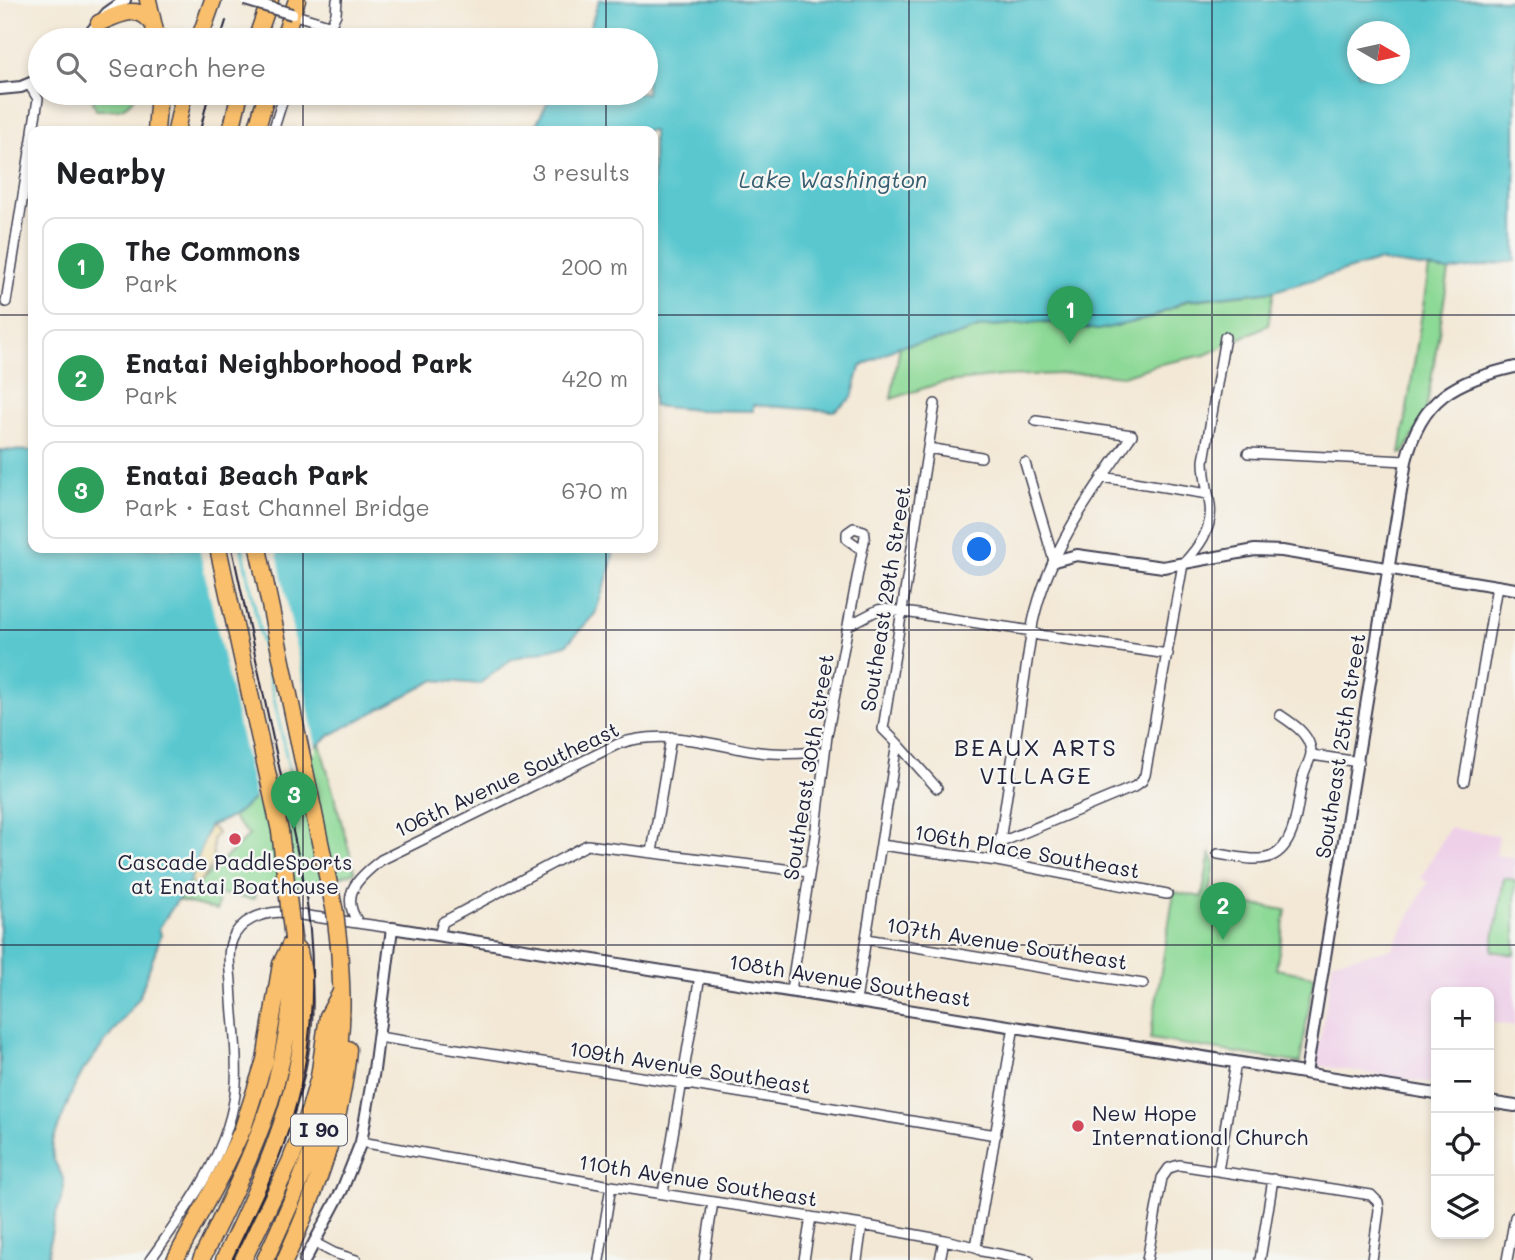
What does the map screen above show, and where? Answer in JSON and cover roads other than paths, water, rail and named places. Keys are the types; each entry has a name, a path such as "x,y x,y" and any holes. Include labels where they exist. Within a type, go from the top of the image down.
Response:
{"highway":[{"path":"148,0 155,28"},
{"path":"203,28 213,0"},
{"path":"260,28 270,0"},
{"path":"287,28 294,7"},
{"path":"99,23 133,11 147,16 153,28"},
{"path":"156,126 158,105"},
{"path":"177,126 181,105"},
{"path":"232,126 237,105"},
{"path":"257,126 264,105"},
{"name":"I 90","path":"204,1260 257,1142 275,1092 291,1002 293,947 280,831 218,553"},
{"name":"I 90","path":"259,553 335,912 341,992 336,1066 321,1125 308,1163 265,1260"},
{"path":"224,1260 269,1162 292,1084 304,1003 304,974 293,947"},
{"path":"175,1260 224,1169 247,1117 265,1060 281,964 293,947"},
{"path":"243,1260 301,1135 318,1077 328,1016 341,992"},
{"path":"285,1260 313,1193 336,1125 346,1073 349,1037 341,992"}],"street":[{"path":"95,28 125,0"},
{"path":"245,0 294,7 332,26 337,0"},
{"path":"0,89 28,84"},
{"path":"34,126 37,105"},
{"path":"275,126 281,105"},
{"path":"6,302 28,163"},
{"path":"999,843 1139,785 1145,775 1182,564 1199,545 1210,522 1211,512 1204,471 1205,449 1225,337"},
{"name":"Southeast 25th Street","path":"1306,1073 1359,762 1406,461 1416,427 1430,408 1451,389 1465,381 1515,367"},
{"name":"Southeast 29th Street","path":"897,743 883,729 935,404"},
{"path":"997,861 1040,592 1054,561 1102,477 1132,435 1036,421"},
{"path":"928,448 981,457"},
{"path":"1248,453 1406,461"},
{"path":"1025,463 1054,561"},
{"path":"1102,477 1208,494"},
{"name":"Southeast 30th Street","path":"791,990 827,736 861,549"},
{"path":"1054,561 1077,555 1163,567 1270,550 1515,589"},
{"path":"1464,780 1497,586"},
{"path":"849,625 878,610 901,610 1032,631 1038,635 1168,654"},
{"path":"1217,854 1262,858 1280,850 1291,834 1303,775 1312,755 1307,739 1298,728 1280,715"},
{"path":"809,753 827,736"},
{"name":"106th Avenue Southeast","path":"358,922 351,911 353,890 365,872 381,860 618,744 648,737 671,737 760,752 825,752"},
{"path":"652,852 671,737"},
{"path":"897,743 937,788"},
{"path":"856,1001 897,743"},
{"path":"1312,755 1359,762"},
{"path":"439,934 443,922 587,845 809,872"},
{"name":"106th Place Southeast","path":"881,845 997,861 1167,894"},
{"name":"108th Avenue Southeast","path":"150,1260 195,1197 231,1119 236,1083 230,948 234,935 258,916 280,912 439,934 1431,1093"},
{"path":"305,1260 342,1190 361,1142 392,928"},
{"name":"107th Avenue Southeast","path":"866,939 1143,984"},
{"path":"663,1193 700,976"},
{"path":"976,1247 1014,1026"},
{"name":"109th Avenue Southeast","path":"378,1037 996,1135"},
{"path":"1218,1171 1236,1062"},
{"path":"1494,1103 1515,1106"},
{"name":"110th Avenue Southeast","path":"361,1142 611,1186 862,1225 944,1240 1029,1260"},
{"path":"1147,1260 1162,1178 1169,1168 1179,1165 1371,1195 1378,1202 1372,1260"},
{"path":"1260,1260 1273,1179"},
{"path":"599,1260 611,1186"},
{"path":"704,1260 713,1202"},
{"path":"804,1260 811,1217"},
{"path":"1507,1260 1515,1217"},
{"path":"857,1260 862,1225"},
{"path":"940,1260 944,1240"},
{"path":"315,1243 356,1260"}],"water":[{"name":"Lake Washington","path":"599,0 1515,0 1515,261 1449,271 1378,261 1274,291 1187,300 1151,318 1098,330 1041,321 981,327 946,339 900,346 860,367 852,398 834,411 753,405 753,411 658,406 658,126 536,126 546,105 658,105 658,28 590,28"},
{"path":"0,450 28,451 28,553 613,553 595,614 566,645 512,659 479,684 435,680 330,735 232,817 209,826 190,881 159,928 161,935 139,998 83,1071 54,1138 54,1160 64,1185 52,1231 48,1260 0,1260"}],"tram line":[{"path":"224,28 226,21"},
{"path":"201,126 206,105"},
{"path":"232,1260 262,1197 288,1132 304,1069 312,1006 311,942 303,878 233,553"}],"place":[{"name":"The Commons","path":"1070,344"},
{"name":"Enatai Beach Park","path":"294,829"},
{"name":"Cascade PaddleSports at Enatai Boathouse","path":"235,839"},
{"name":"Enatai Neighborhood Park","path":"1223,940"},
{"name":"New Hope International Church","path":"1078,1126"}],"district":[{"name":"BEAUX ARTS VILLAGE","path":"1036,762"}]}
